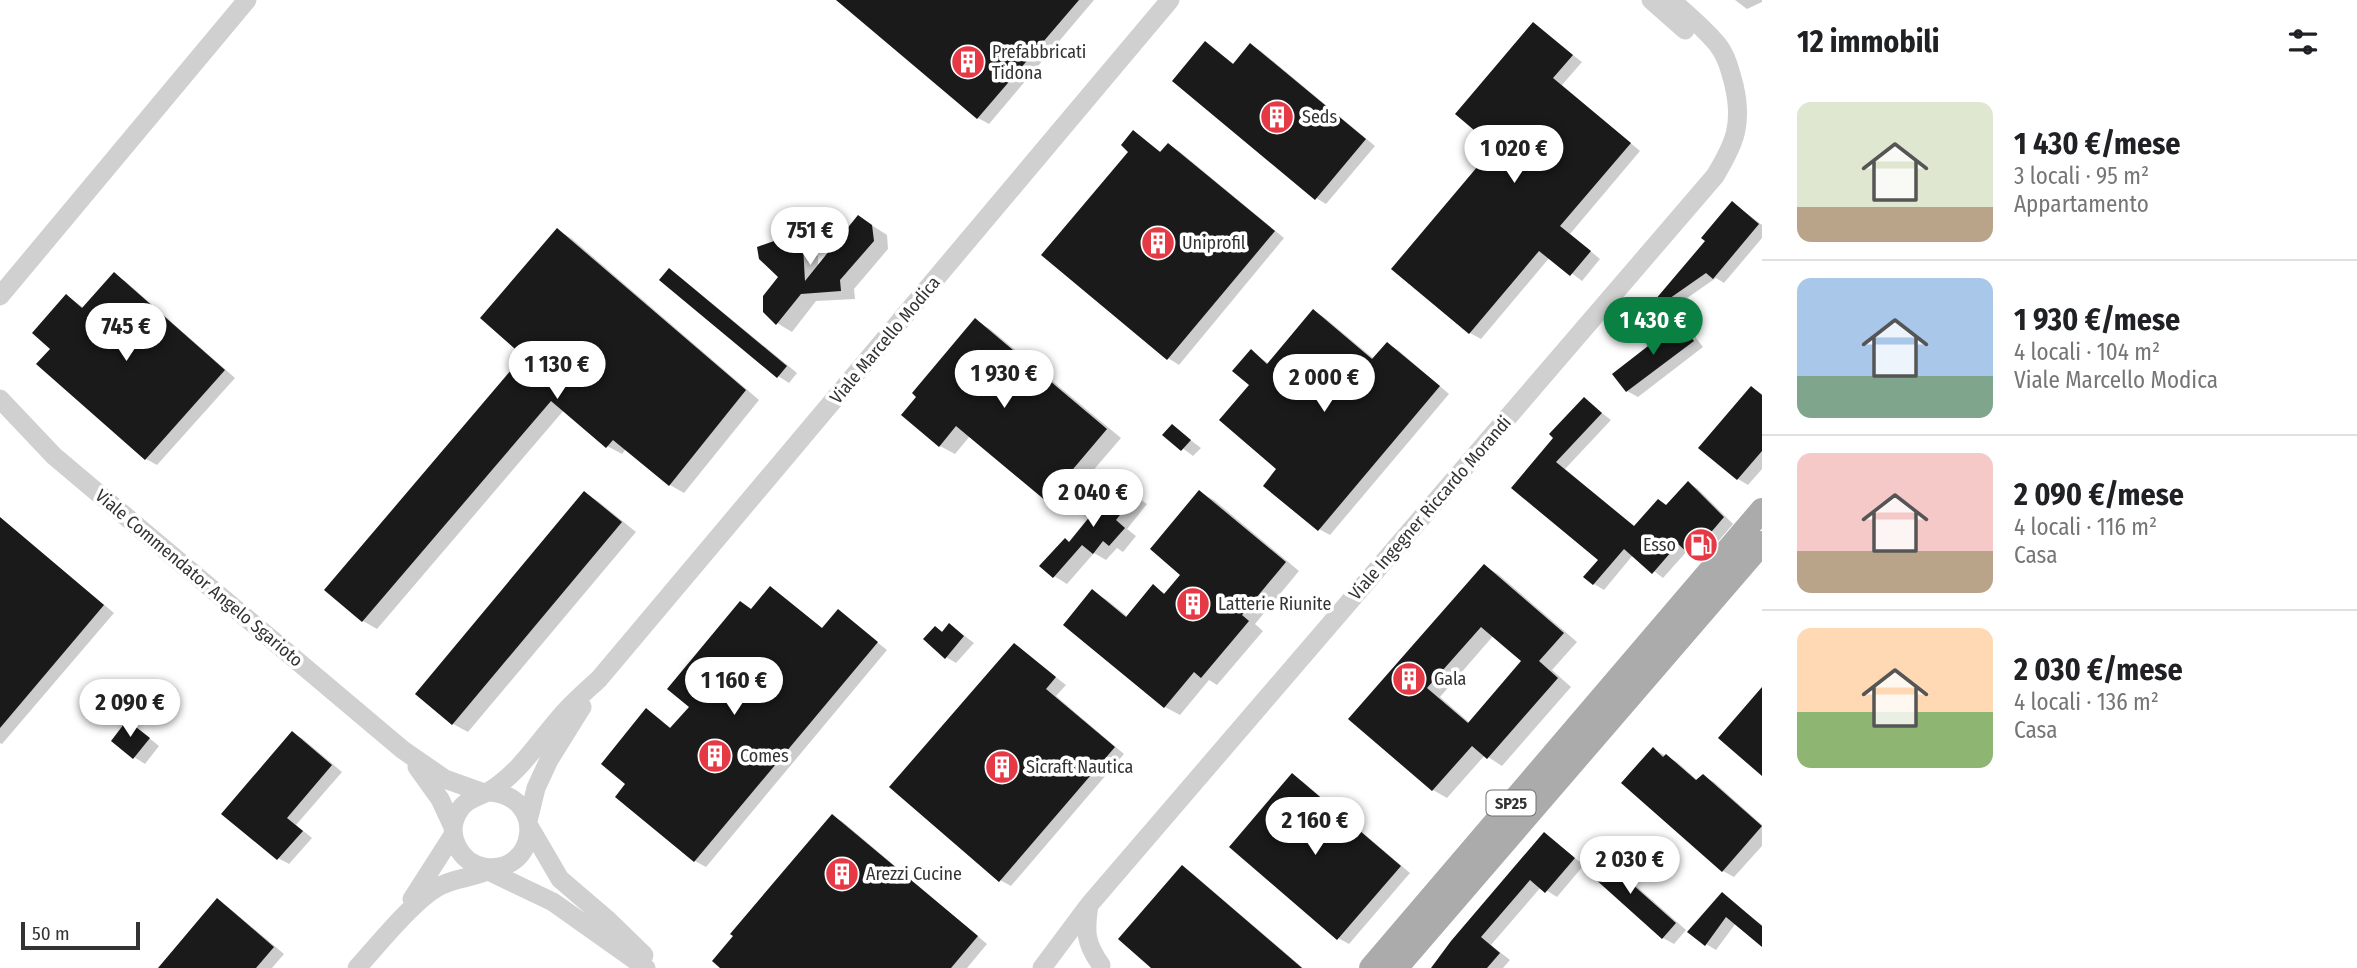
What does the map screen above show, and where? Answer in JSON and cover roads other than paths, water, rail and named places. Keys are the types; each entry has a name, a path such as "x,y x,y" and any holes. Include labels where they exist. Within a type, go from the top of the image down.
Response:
{"main road":[{"path":"1661,643 1762,510"},
{"path":"1661,643 1762,543"},
{"name":"SP25","path":"1371,968 1661,643"},
{"name":"SP25","path":"1396,968 1661,643"}],"street":[{"path":"3,290 247,0"},
{"name":"Viale Marcello Modica","path":"599,679 1170,0"},
{"name":"Viale Ingegner Riccardo Morandi","path":"1651,0 1715,56 1734,85"},
{"name":"Viale Ingegner Riccardo Morandi","path":"1056,947 1089,905 1715,176 1730,151 1738,127 1738,106 1729,64 1720,48 1705,31 1671,0"},
{"name":"Viale Commendator Angelo Sgarioto","path":"0,399 54,456 403,750"},
{"path":"387,934 453,831 456,815 463,805 472,797 486,792 515,769 563,714 599,679"},
{"path":"357,968 429,892 455,879 514,860 521,853 526,845 536,788 549,760 599,679"},
{"path":"403,750 445,779 509,796 518,803 560,878 610,921 657,968"},
{"path":"403,750 432,785 464,856 481,870 553,902 624,962 646,968"},
{"path":"1089,905 1087,939 1090,950 1103,966"},
{"path":"1056,947 1083,953 1103,966"},
{"path":"1032,968 1056,947"},
{"path":"1042,968 1056,947"},
{"path":"1056,947 1061,968"}],"place":[{"name":"Prefabbricati Tidona","path":"968,62"},
{"name":"Seds","path":"1277,117"},
{"name":"Uniprofil","path":"1158,243"},
{"name":"Esso","path":"1701,545"},
{"name":"Latterie Riunite","path":"1193,604"},
{"name":"Gala","path":"1409,679"},
{"name":"Comes","path":"715,756"},
{"name":"Sicraft Nautica","path":"1002,767"},
{"name":"Arezzi Cucine","path":"842,874"}]}
